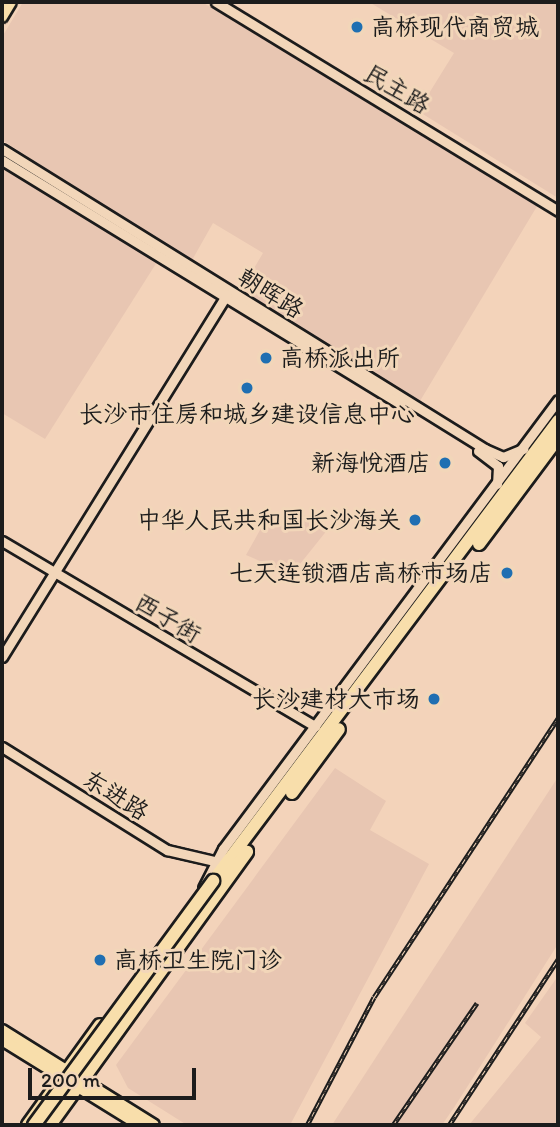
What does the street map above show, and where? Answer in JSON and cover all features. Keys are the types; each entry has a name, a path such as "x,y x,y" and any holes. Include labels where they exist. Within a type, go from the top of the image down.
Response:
{"highway":[{"path":"50,1125 244,849 558,421"},
{"path":"28,1125 64,1073 212,885 244,849 558,438"},
{"path":"34,1125 212,885"},
{"path":"42,1125 212,885"}],"main road":[{"path":"2,17 11,2"},
{"path":"2,1030 64,1073"},
{"path":"2,1040 154,1125"},
{"path":"81,1083 139,1125"}],"street":[{"name":"民主路","path":"216,2 558,211"},
{"name":"民主路","path":"226,2 558,204"},
{"name":"朝晖路","path":"2,149 227,294 484,454 498,466 497,485"},
{"name":"朝晖路","path":"2,160 485,449 503,457 523,449"},
{"path":"2,657 227,294"},
{"path":"212,885 214,861 558,400"},
{"name":"西子街","path":"2,541 315,726"},
{"name":"东进路","path":"2,747 167,850 214,861"}],"shaded area":[{"path":"23,2 202,2 539,203 420,401 249,295 244,285 263,253 213,223 191,262 2,140 2,37"},
{"path":"369,2 558,2 558,198 418,111 454,53"},
{"path":"2,168 157,262 45,439 2,413"},
{"path":"293,509 328,529 300,564 281,570 246,555 269,514 285,522"},
{"path":"335,768 386,801 370,830 429,864 290,1125 187,1125 128,1088 116,1065"},
{"path":"558,777 558,944 455,1106 442,1125 332,1125"},
{"path":"558,976 558,1125 469,1125 541,1037 525,1023"}],"railway":[{"path":"307,1125 374,997 558,718"},
{"path":"449,1125 558,959"},
{"path":"393,1125 477,1003"}],"place":[{"name":"高桥现代商贸城","path":"357,27"},
{"name":"高桥派出所","path":"266,358"},
{"name":"长沙市住房和城乡建设信息中心","path":"247,388"},
{"name":"新海悦酒店","path":"445,463"},
{"name":"中华人民共和国长沙海关","path":"415,520"},
{"name":"七天连锁酒店高桥市场店","path":"507,573"},
{"name":"长沙建材大市场","path":"434,699"},
{"name":"高桥卫生院门诊","path":"100,960"}]}
